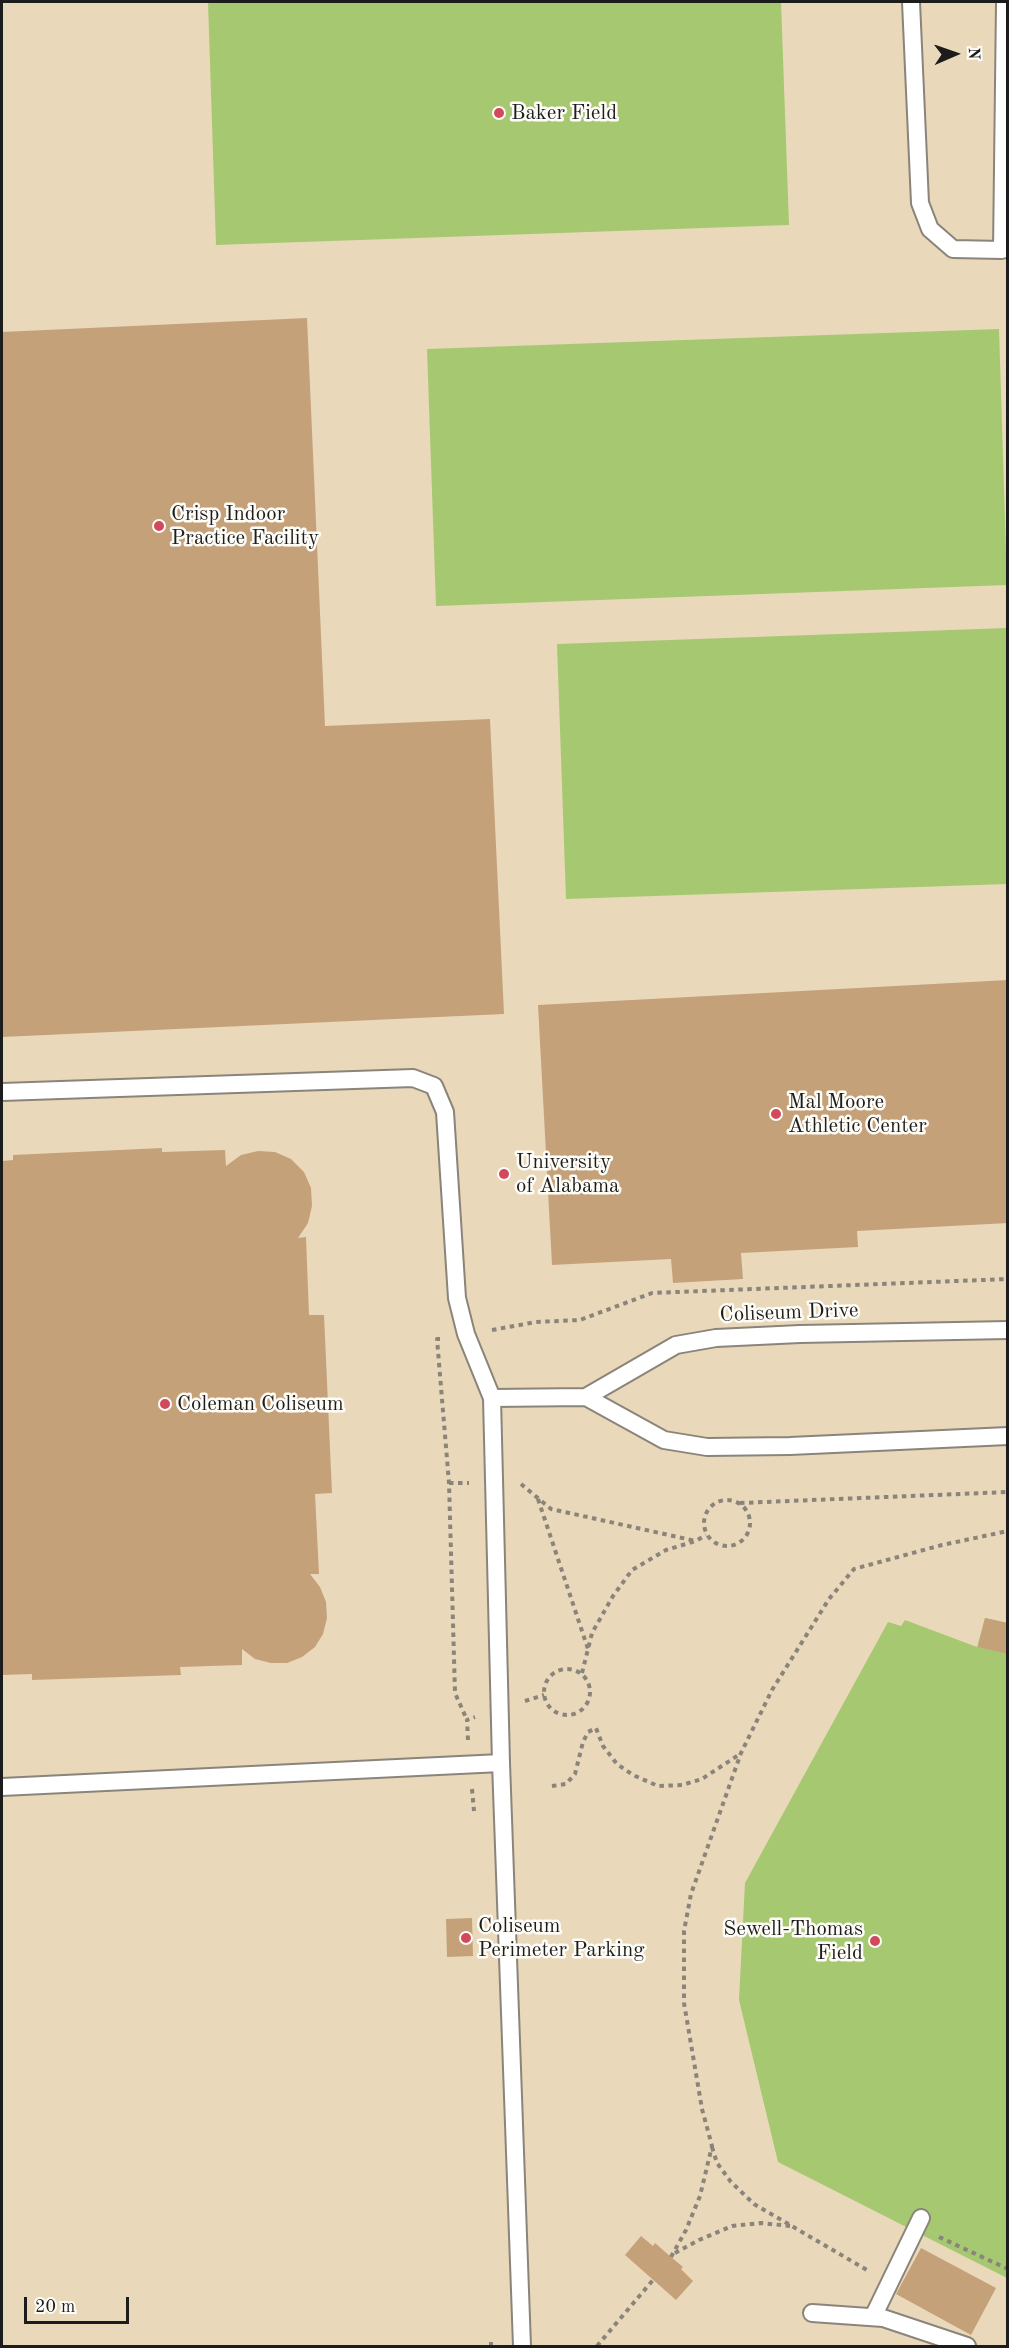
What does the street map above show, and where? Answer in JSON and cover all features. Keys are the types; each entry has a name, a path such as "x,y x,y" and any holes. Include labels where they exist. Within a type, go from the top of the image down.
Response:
{"lane":[{"path":"911,2 920,203 930,229 953,249 1002,250 1005,2"},
{"path":"2,1092 413,1078 434,1086 445,1112 458,1298 466,1334 492,1398 501,1763 522,2346"},
{"name":"Coliseum Drive","path":"492,1398 586,1397 676,1345 716,1338 1008,1330"},
{"name":"Coliseum Drive","path":"586,1397 664,1440 707,1447 790,1446 1008,1436"},
{"path":"2,1787 501,1763"},
{"path":"873,2317 919,2222"},
{"path":"812,2313 883,2318 967,2346"}],"path":[{"path":"467,1720 455,1693 449,1483 437,1339 536,1322 580,1320 652,1293 1008,1279"},
{"path":"449,1483 520,1483 551,1509 696,1541"},
{"path":"740,1503 749,1515 750,1531 746,1538 733,1546 725,1547 711,1541 706,1535 704,1520 711,1506 725,1500 740,1503 1008,1492"},
{"path":"538,1498 588,1650"},
{"path":"890,2283 754,2204 731,2182 717,2163 702,2109 684,2003 684,1931 691,1894 741,1753 772,1690 829,1599 854,1569 942,1545 1008,1532"},
{"path":"582,1673 568,1668 552,1673 547,1679 544,1687 546,1702 556,1713 572,1715 588,1702 590,1687 582,1673 592,1633 607,1605 633,1570 666,1550 696,1541 706,1535"},
{"path":"552,1786 566,1784 575,1774 588,1732 596,1728 603,1746 617,1764 633,1775 658,1786 682,1785 702,1779 741,1753"},
{"path":"712,2146 700,2196 673,2255 699,2240 732,2226 761,2223 793,2227"},
{"path":"919,2222 1008,2268"},
{"path":"597,2346 653,2280"}],"shaded area":[{"name":"University of Alabama","path":"2,2 1007,2 1007,2346 2,2346"}],"green space":[{"name":"Baker Field","path":"208,2 781,2 789,225 216,245"},
{"path":"999,329 1007,585 436,606 427,349"},
{"path":"1007,628 1007,884 566,899 557,644"},
{"name":"Sewell-Thomas Field","path":"985,1618 1007,1623 1007,2278 778,2162 739,2000 745,1883 888,1622 901,1626 905,1620 977,1647"}],"building":[{"name":"Crisp Indoor Practice Facility","path":"307,318 325,726 490,719 504,1014 2,1037 2,332"},
{"name":"Mal Moore Athletic Center","path":"1008,980 1008,1223 857,1231 858,1247 741,1253 743,1279 673,1283 671,1259 552,1265 538,1005"},
{"name":"Coleman Coliseum","path":"162,1148 162,1152 225,1150 226,1166 241,1155 258,1151 275,1152 291,1159 304,1172 311,1188 312,1206 308,1223 298,1238 306,1237 309,1315 324,1315 332,1493 315,1494 319,1574 310,1574 320,1587 326,1602 327,1618 323,1634 315,1647 302,1657 287,1663 271,1663 255,1659 242,1649 242,1665 180,1667 181,1675 32,1680 32,1674 2,1675 2,1161 13,1160 13,1155"},
{"path":"985,1618 1008,1623 1008,1654 978,1647"},
{"path":"472,1918 473,1956 447,1957 446,1919"},
{"path":"641,2236 653,2246 655,2243 683,2267 681,2269 693,2281 676,2300 625,2255"},
{"path":"921,2248 996,2288 971,2335 896,2294"}],"place":[{"name":"Baker Field","path":"499,113"},
{"name":"Crisp Indoor Practice Facility","path":"159,526"},
{"name":"Mal Moore Athletic Center","path":"776,1114"},
{"name":"University of Alabama","path":"504,1174"},
{"name":"Coleman Coliseum","path":"165,1404"},
{"name":"Coliseum Perimeter Parking","path":"466,1938"},
{"name":"Sewell-Thomas Field","path":"875,1941"}]}
